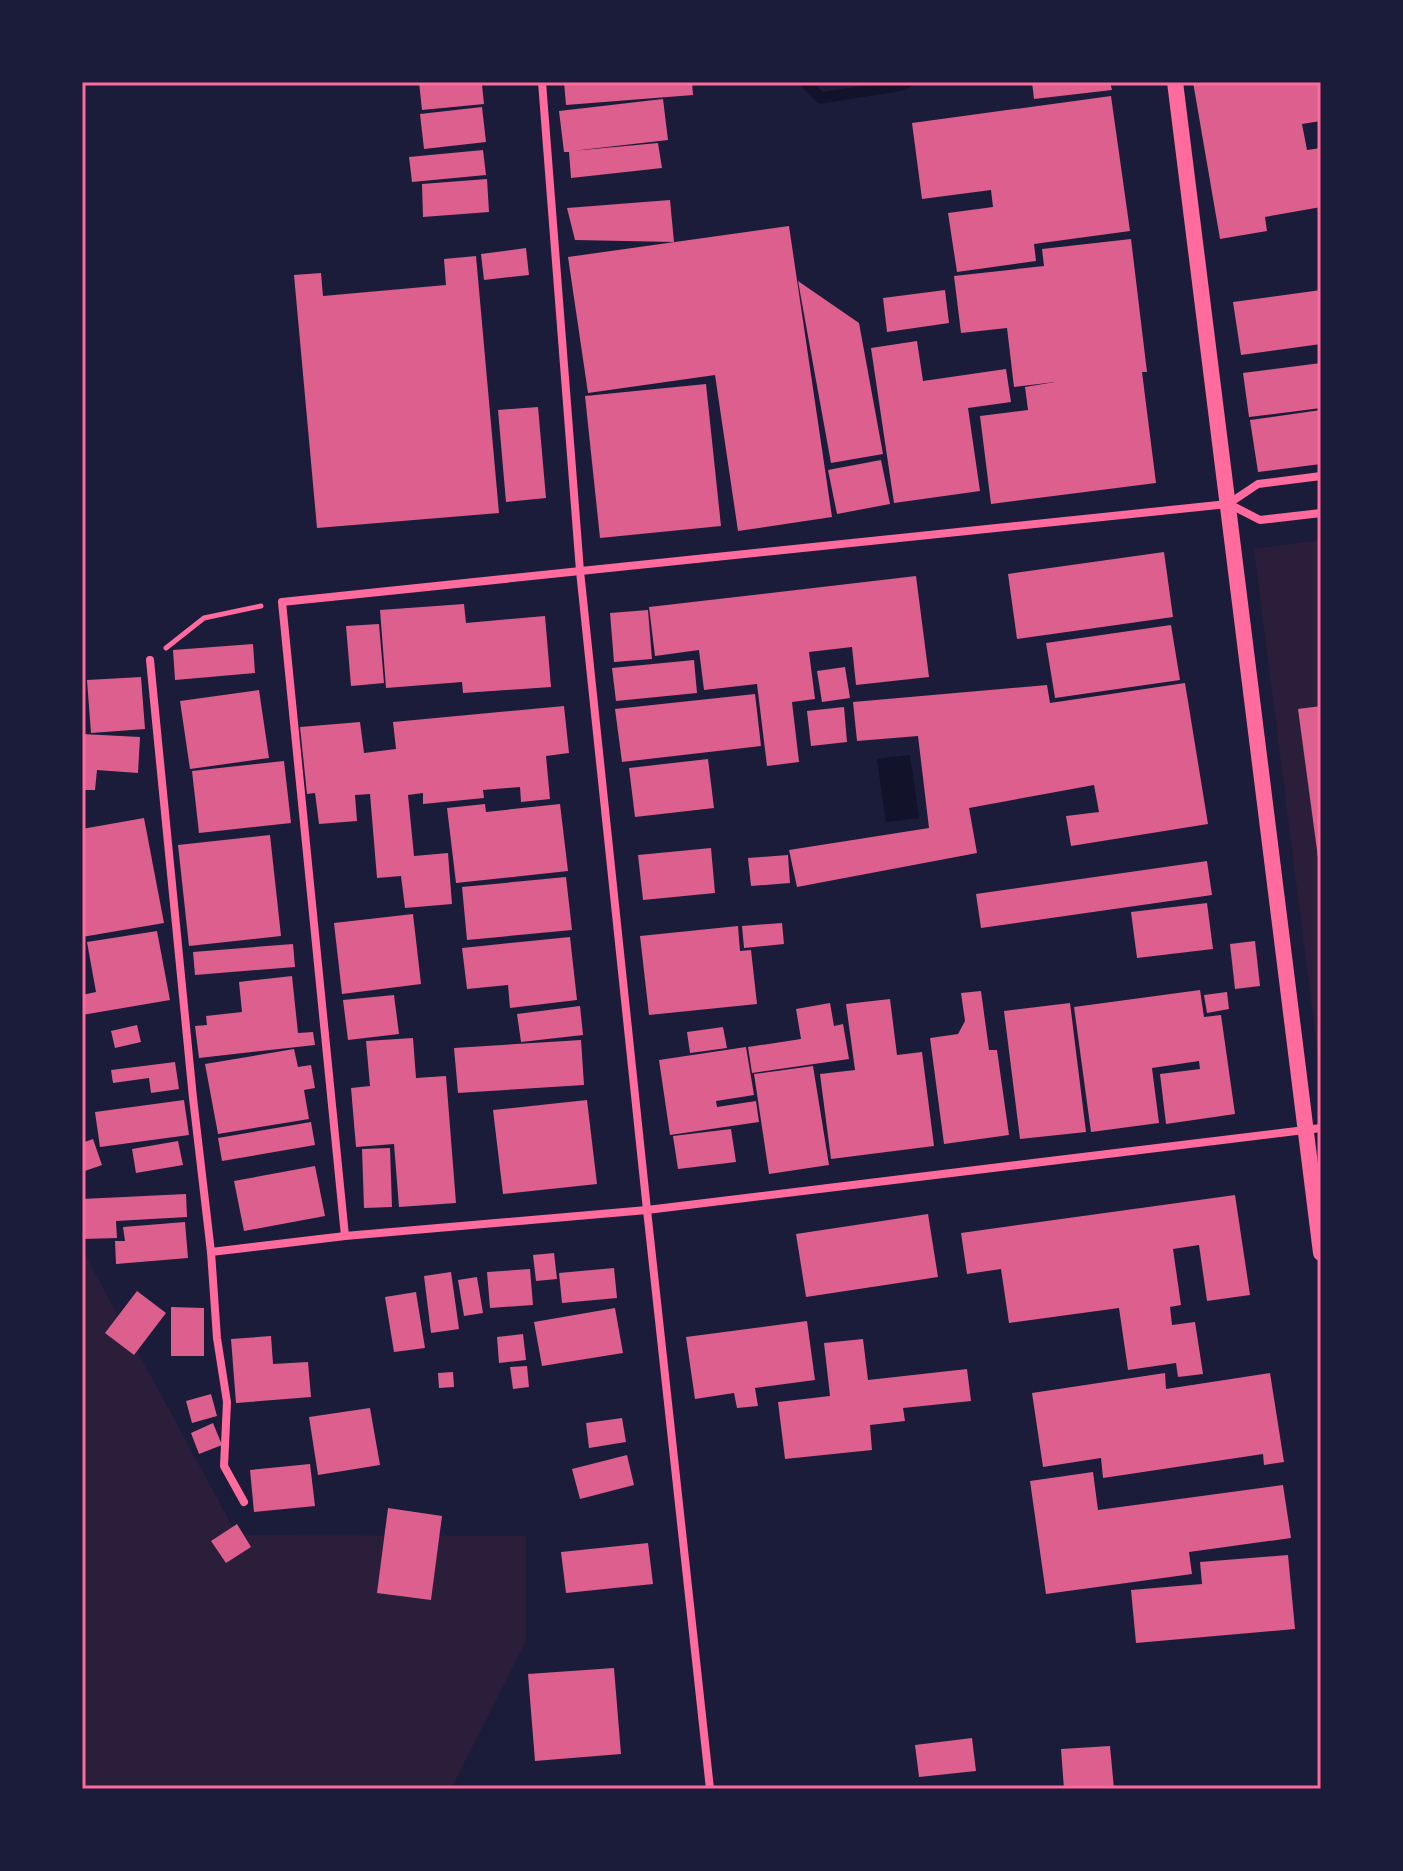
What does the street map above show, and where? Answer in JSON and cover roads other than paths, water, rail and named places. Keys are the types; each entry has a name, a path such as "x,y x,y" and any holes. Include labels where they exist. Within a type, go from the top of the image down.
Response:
{"main road":[{"path":"1175,82 1228,504 1313,1128 1321,1253"}],"street":[{"path":"542,82 580,571 710,1789"},
{"path":"345,1236 282,602 1228,504 1258,484 1321,476"},
{"path":"1228,504 1260,520 1321,513"},
{"path":"150,660 211,1252 217,1338 227,1402 224,1466 244,1502"},
{"path":"211,1252 345,1236 647,1210 1313,1128"}],"waterway":[{"path":"805,82 821,98 908,82"}]}
